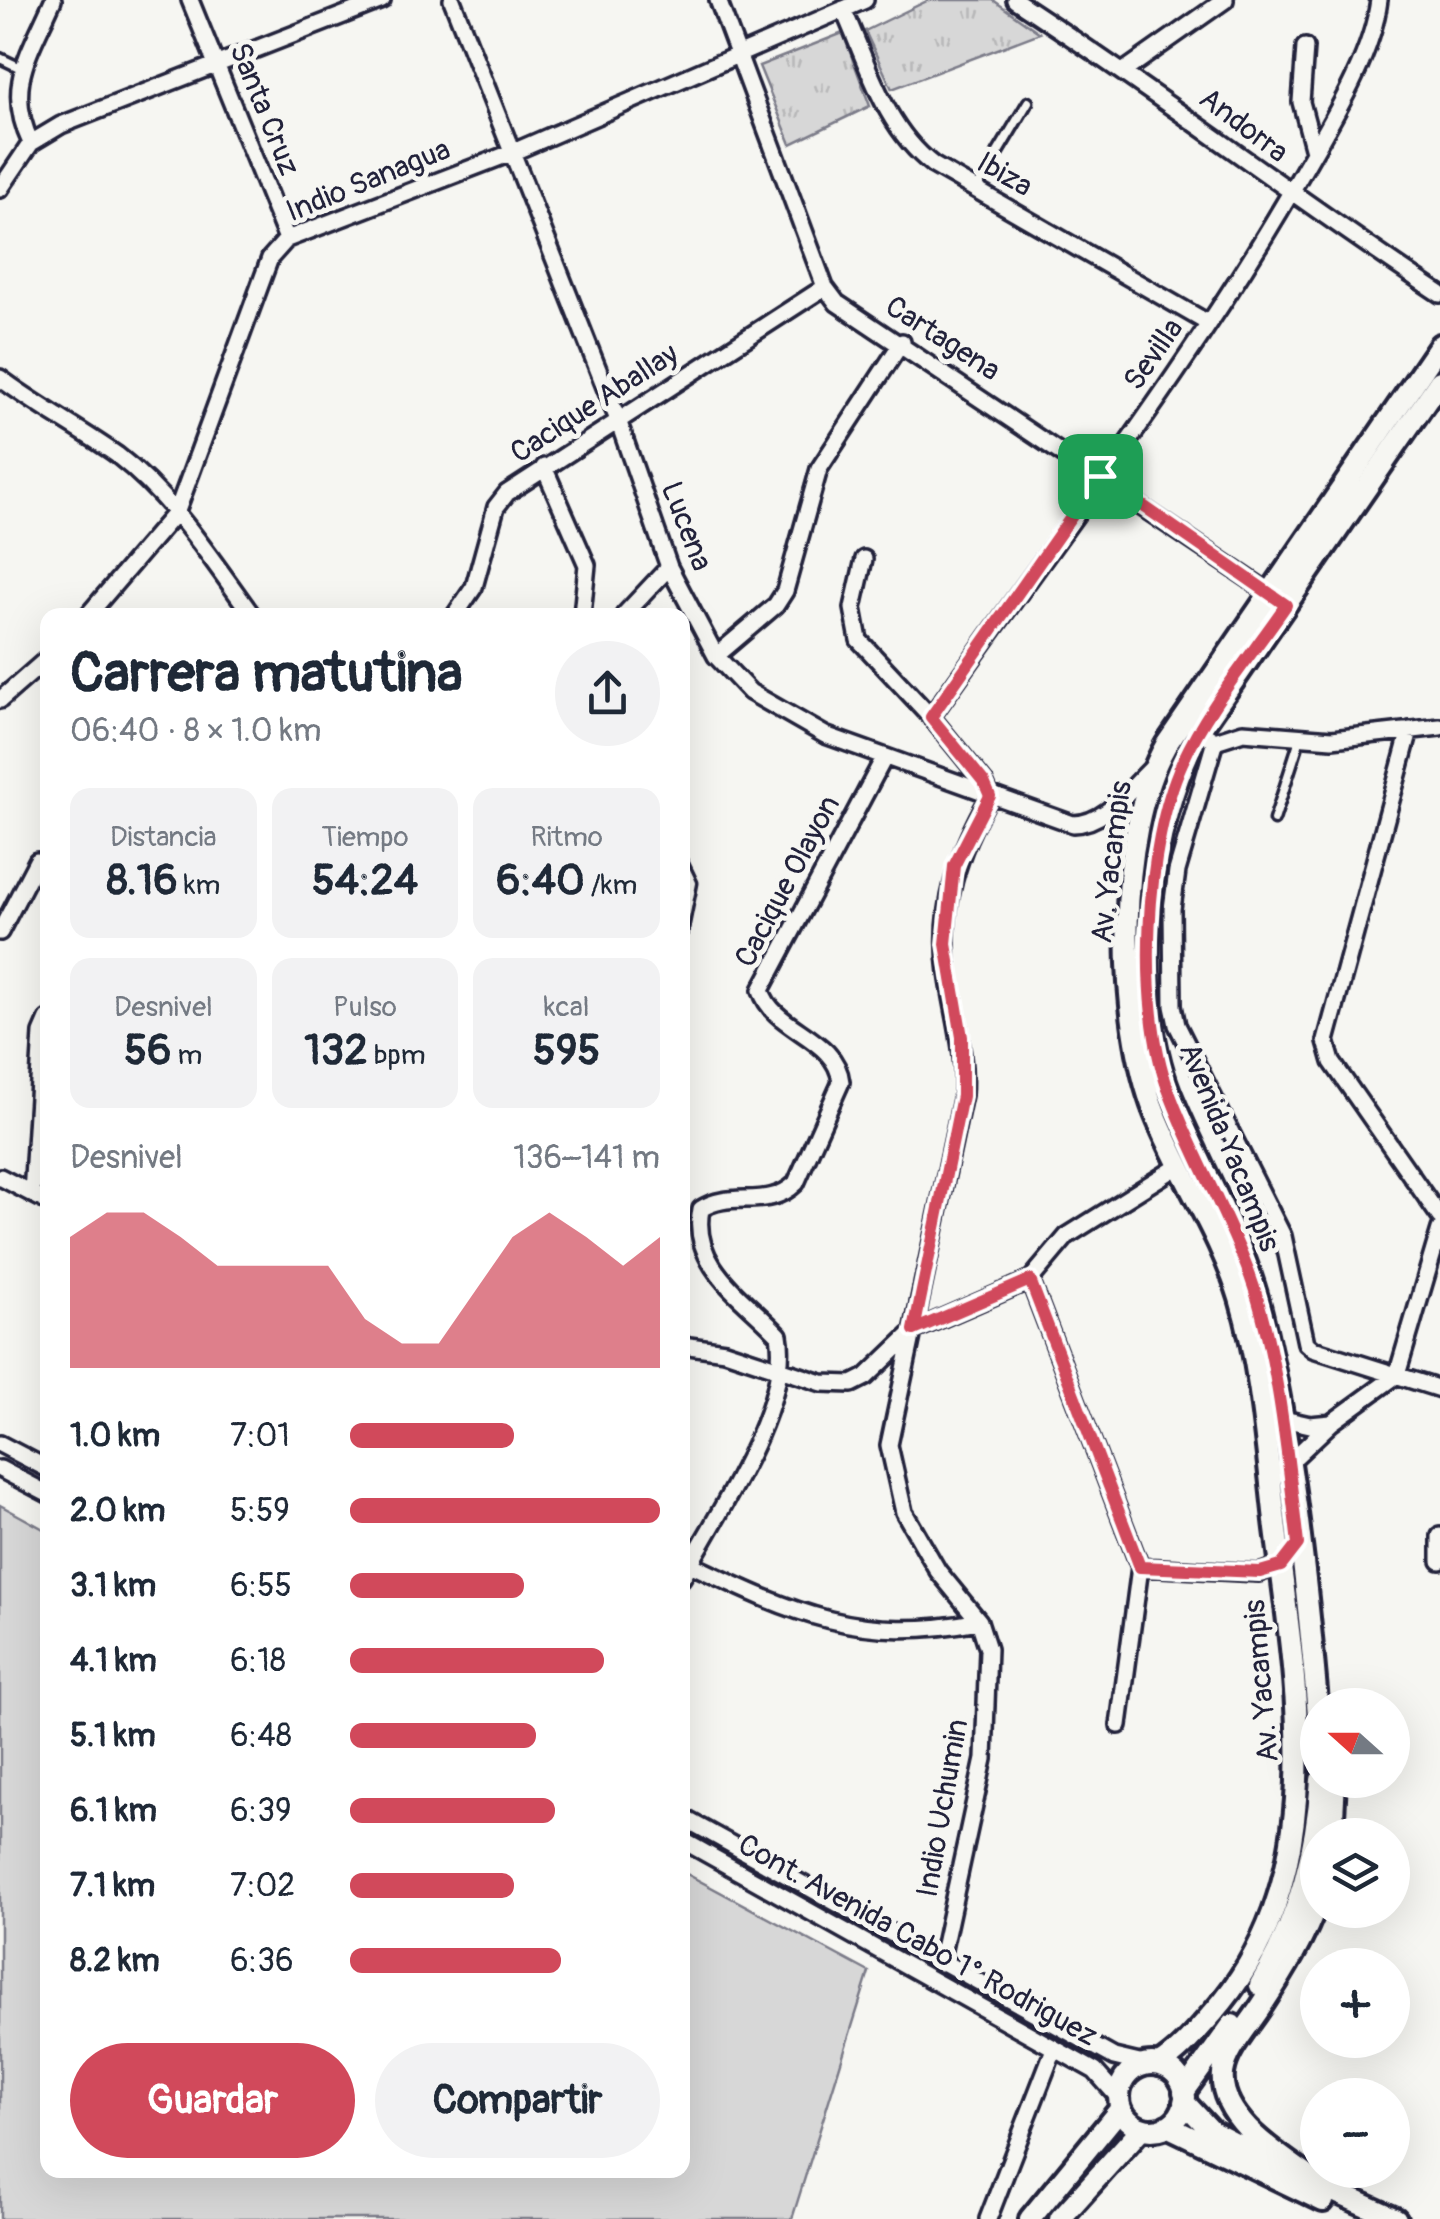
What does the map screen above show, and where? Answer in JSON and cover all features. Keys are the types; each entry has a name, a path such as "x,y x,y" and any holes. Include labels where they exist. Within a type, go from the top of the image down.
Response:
{"street":[{"path":"31,142 18,114 23,69 54,0"},
{"name":"Santa Cruz","path":"190,0 288,238"},
{"path":"0,188 31,142 62,125 382,0"},
{"name":"Lucena","path":"452,0 618,420 669,567 716,656 750,692 786,716 884,758 1072,824 1090,824 1154,766"},
{"path":"718,0 825,288"},
{"name":"Indio Sanagua","path":"94,608 176,511 270,258 288,238 511,153 865,0"},
{"name":"Andorra","path":"1015,0 1124,71 1290,194 1440,294"},
{"path":"1124,71 1225,0"},
{"name":"Sevilla","path":"931,717 1208,323 1290,194 1363,50 1379,0"},
{"name":"Ibiza","path":"844,9 896,129 933,165 1208,323"},
{"path":"1305,46 1301,102 1314,151"},
{"name":"Cartagena","path":"825,288 837,302 902,342 1277,598"},
{"name":"Cacique Aballay","path":"459,608 484,562 496,507 506,494 825,288"},
{"path":"716,656 776,605 786,591 808,494 819,470 902,342"},
{"name":"Av. Yacampis","path":"1154,2065 1177,2053 1244,1972 1274,1911 1299,1794 1300,1725 1270,1481 1240,1300 1156,1116 1132,1032 1128,922 1154,766 1277,598 1440,345"},
{"path":"0,378 118,456 176,511 247,608"},
{"name":"Avenida Yacampis","path":"1315,1688 1289,1468 1250,1276 1168,1089 1154,1041 1150,936 1160,845 1181,764 1207,736 1277,598 1440,381"},
{"path":"544,468 587,565 583,608"},
{"path":"864,560 853,608 859,640 931,717 984,782 990,796"},
{"path":"631,608 669,567"},
{"path":"0,700 40,665"},
{"path":"1440,727 1300,738 1242,732 1207,736 1172,909 1173,1006 1177,1025 1283,1236 1306,1342 1313,1350 1440,1389"},
{"path":"1410,730 1326,1041 1332,1062 1440,1217"},
{"name":"Cacique Olayon","path":"781,1369 778,1335 729,1292 716,1274 698,1227 701,1210 716,1200 771,1200 796,1183 841,1082 833,1056 765,1004 760,990 884,758"},
{"name":"Indio Uchumin","path":"940,1963 984,1759 988,1650 980,1621 920,1543 894,1479 889,1445 962,1096 962,1037 946,944 954,866 990,796"},
{"path":"0,932 37,862"},
{"path":"32,1194 40,1064"},
{"path":"690,1346 725,1351 822,1383 852,1384 866,1376 914,1330 1030,1280 1067,1236 1180,1165"},
{"path":"0,1177 40,1198"},
{"path":"1270,1481 1289,1468 1331,1423 1397,1376 1440,1229"},
{"path":"1030,1280 1140,1567 1119,1725"},
{"path":"690,1563 769,1415 781,1369"},
{"path":"1279,1418 1310,1425 1331,1423"},
{"path":"0,1444 40,1466"},
{"path":"0,1469 40,1490"},
{"path":"1440,1536 1440,1561"},
{"path":"1140,1567 1260,1572 1281,1566 1298,1544"},
{"path":"690,1573 771,1603 843,1624 913,1632 980,1621"},
{"path":"1315,1684 1317,1688"},
{"path":"1167,2126 1248,2005 1290,1927 1312,1855 1319,1798"},
{"name":"Cont. Avenida Cabo 1° Rodriguez","path":"690,1822 1114,2058 1154,2065"},
{"name":"Cont. Avenida Cabo 1° Rodriguez","path":"690,1844 1108,2081 1120,2103"},
{"path":"1300,2169 1248,2128 1230,2106 1224,2080 1229,2047 1285,1969 1305,1928"},
{"path":"988,2219 1054,2049"},
{"path":"1030,2219 1105,2132 1129,2074 1154,2065 1176,2075 1184,2097 1212,2132 1300,2176"},
{"path":"1120,2103 1141,2129"},
{"path":"1060,2219 1141,2129 1167,2126 1244,2166 1365,2219"},
{"path":"1326,2188 1396,2219"}],"lane":[{"path":"0,58 23,69"},
{"path":"976,189 1028,102"},
{"path":"1274,820 1300,738"}],"green space":[{"path":"929,0 993,0 1040,33 892,89 865,31"},
{"path":"843,33 870,106 791,144 759,66"},
{"path":"0,1505 40,1527 40,2178 690,2178 690,1876 869,1972 792,2219 0,2219"}],"route":[{"path":"1100,476 1286,605 1199,731 1181,764 1168,802 1160,845 1150,936 1154,1041 1168,1089 1250,1276 1260,1310 1289,1468 1298,1544 1281,1566 1260,1572 1140,1567 1030,1280 914,1330 965,1066 946,944 954,866 990,796 984,782 931,717 1100,476"}]}
